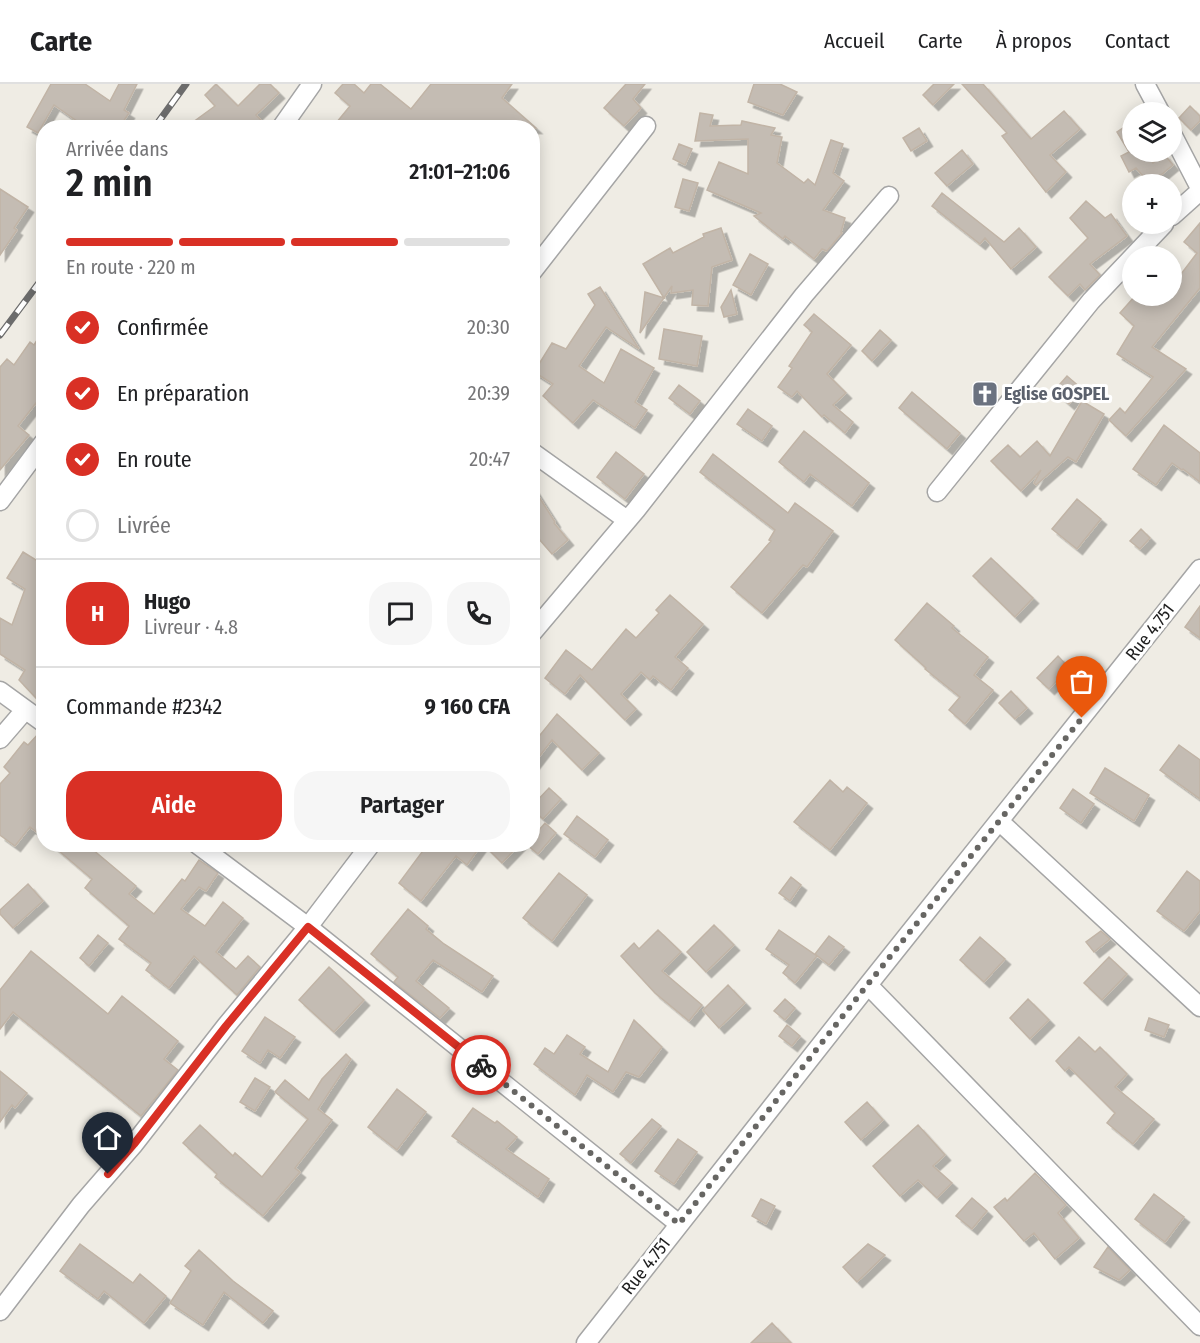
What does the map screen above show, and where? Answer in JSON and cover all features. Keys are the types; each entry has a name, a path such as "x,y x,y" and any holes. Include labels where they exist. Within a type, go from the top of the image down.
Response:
{"street":[{"path":"287,120 312,84"},
{"path":"1145,84 1155,102"},
{"path":"540,262 646,126"},
{"path":"1182,154 1200,189 1182,206"},
{"path":"540,623 627,520 804,295 889,195"},
{"path":"937,492 1091,301 1155,234"},
{"path":"0,501 36,453"},
{"path":"540,458 627,520"},
{"name":"Rue 4.751","path":"586,1343 868,984 1200,569"},
{"path":"0,691 36,718"},
{"path":"0,739 25,710"},
{"path":"999,821 1200,1007"},
{"path":"208,852 308,927 679,1224"},
{"path":"0,1311 81,1205 134,1144 226,1026 308,927 364,852"},
{"path":"868,984 1200,1326"}],"building":[{"path":"51,84 85,84 110,101 119,84 137,84 124,110 129,113 124,120 76,120 54,105 45,120 36,120 36,132 27,127"},
{"path":"216,84 238,106 260,84 270,84 279,93 256,115 261,120 196,120 215,106 205,95"},
{"path":"343,84 354,84 364,93 371,84 380,84 411,109 431,84 512,84 502,98 527,120 339,120 350,106 335,93"},
{"path":"626,84 645,84 633,99 641,108 624,126 604,108"},
{"path":"754,84 780,84 797,92 783,115 748,102"},
{"path":"934,84 954,84 933,105 923,95"},
{"path":"962,84 983,84 1031,139 1064,111 1080,129 1050,155 1066,172 1046,192 1002,136 1007,133"},
{"path":"1190,106 1200,116 1200,121 1191,130 1182,121 1182,115"},
{"path":"700,113 713,115 710,126 741,125 742,121 775,128 771,135 782,137 777,163 804,183 808,179 815,185 831,140 843,144 833,173 844,181 823,210 845,218 842,233 827,251 822,249 814,259 785,236 783,239 754,216 761,213 707,190 719,162 748,174 748,139 695,141"},
{"path":"919,128 927,141 911,151 903,138"},
{"path":"1122,129 1122,140 1117,132"},
{"path":"679,144 692,149 685,165 673,159"},
{"path":"962,150 973,164 947,186 935,173"},
{"path":"1124,162 1171,162 1173,165 1162,174 1141,174 1136,168 1129,172"},
{"path":"683,179 698,183 689,211 675,207"},
{"path":"0,189 28,207 14,228 17,230 0,255"},
{"path":"942,193 1004,242 1019,228 1036,247 1011,269 985,238 980,244 932,206"},
{"path":"1086,201 1105,218 1111,214 1122,229 1122,234 1127,236 1090,264 1100,275 1085,290 1080,284 1068,296 1049,277 1088,238 1070,218"},
{"path":"1200,223 1200,288 1152,347 1186,369 1126,436 1109,420 1120,408 1125,413 1153,377 1117,354 1134,326 1120,313 1126,306 1182,306 1182,273 1197,253 1184,242"},
{"path":"721,228 732,260 712,267 708,306 692,305 693,290 671,293 672,286 664,298 643,264 670,248 673,253 704,237 703,234"},
{"path":"750,254 768,264 751,295 733,285"},
{"path":"600,287 639,349 606,327 579,366 604,383 621,349 654,368 635,402 647,410 635,428 593,400 573,423 543,396 553,384 540,376 540,362 552,343 566,349 595,305 588,294"},
{"path":"731,290 737,314 724,317 721,307"},
{"path":"645,292 664,298 640,333"},
{"path":"814,314 851,345 827,374 846,393 833,405 853,422 845,433 824,415 822,417 797,391 792,397 778,387 792,368 789,366 812,332 804,325"},
{"path":"664,329 702,336 697,366 659,359"},
{"path":"880,330 891,340 872,361 862,351"},
{"path":"30,342 34,345 36,342 36,403 18,426 29,435 0,470 0,367 7,359 14,365"},
{"path":"1067,376 1082,389 1069,404 1054,391"},
{"path":"679,385 700,401 690,414 669,398"},
{"path":"912,392 960,433 947,449 899,408"},
{"path":"1082,401 1104,414 1076,462 1068,457 1036,485 1034,483 1041,470 1021,491 991,461 1008,445 1020,457 1037,441 1050,456"},
{"path":"748,409 772,426 762,441 737,424"},
{"path":"1164,425 1200,453 1200,482 1172,463 1156,485 1133,469"},
{"path":"804,431 869,483 852,506 810,474 804,482 779,462"},
{"path":"616,452 644,474 625,499 597,477"},
{"path":"713,454 788,513 795,503 833,531 807,567 803,565 762,613 731,587 771,541 769,540 775,530 700,472"},
{"path":"540,499 554,523 568,540 552,554 540,540"},
{"path":"1077,499 1101,519 1077,549 1052,529"},
{"path":"1141,529 1150,538 1140,549 1130,541"},
{"path":"23,552 36,560 36,698 19,680 25,670 0,654 0,618 12,625 25,589 7,578"},
{"path":"991,558 1033,598 1015,617 973,576"},
{"path":"670,595 703,624 675,657 688,668 671,690 653,676 650,680 641,672 621,694 636,709 625,720 580,675 565,694 545,678 566,650 592,670 626,629 636,638 659,613 656,610"},
{"path":"927,603 954,626 952,628 988,657 974,675 993,690 965,724 949,710 960,697 925,669 895,640"},
{"path":"1200,606 1200,638 1185,627"},
{"path":"1058,656 1069,668 1049,689 1037,678"},
{"path":"1011,691 1027,708 1015,719 999,703"},
{"path":"557,714 599,753 582,770 552,740 540,756 540,735"},
{"path":"36,736 36,832 30,827 15,846 0,835 0,784 10,773 4,767 24,742 28,745"},
{"path":"1179,745 1200,760 1200,799 1160,770"},
{"path":"1105,768 1149,795 1134,821 1090,793"},
{"path":"830,780 843,792 847,787 867,803 830,850 794,822"},
{"path":"549,788 561,799 543,819 540,816 540,798"},
{"path":"1073,789 1094,804 1081,823 1060,808"},
{"path":"577,816 608,840 595,857 564,834"},
{"path":"545,823 556,833 540,852 540,829"},
{"path":"60,852 96,852 136,886 129,894 154,914 182,879 185,881 199,860 218,873 206,891 199,887 181,909 205,926 223,902 243,918 216,952 236,969 248,956 260,967 237,995 194,956 169,988 146,970 151,963 119,939 129,926 85,888 92,879"},
{"path":"422,852 476,852 467,865 456,856 421,901 399,883"},
{"path":"491,852 512,852 502,863"},
{"path":"1187,871 1200,881 1200,911 1184,931 1157,911"},
{"path":"559,873 587,895 552,941 523,918"},
{"path":"791,877 801,885 790,901 779,893"},
{"path":"28,884 43,901 13,928 0,914 0,910"},
{"path":"408,909 444,944 493,976 482,992 433,960 416,981 449,1008 440,1018 394,982 398,977 371,954"},
{"path":"714,925 734,945 706,972 687,952"},
{"path":"658,930 681,952 662,971 702,1005 689,1021 655,993 621,956 634,943 639,949"},
{"path":"779,930 817,956 795,983 783,973 789,965 766,949"},
{"path":"1101,931 1110,939 1094,952 1086,942"},
{"path":"98,935 108,943 89,966 80,958"},
{"path":"829,936 844,947 829,965 815,954"},
{"path":"980,937 1005,959 984,982 960,960"},
{"path":"31,951 108,1014 122,996 178,1041 164,1059 178,1070 141,1116 13,1012 0,1029 0,990"},
{"path":"1109,957 1127,974 1102,1000 1084,983"},
{"path":"329,967 364,1000 334,1032 299,1000"},
{"path":"728,985 745,1003 719,1028 703,1010"},
{"path":"785,999 795,1008 785,1020 774,1011"},
{"path":"1028,999 1049,1020 1030,1039 1010,1018"},
{"path":"265,1017 295,1037 280,1058 268,1050 260,1063 242,1051"},
{"path":"1149,1018 1169,1025 1164,1037 1145,1030"},
{"path":"634,1020 662,1047 639,1077 626,1072 613,1092 587,1075 575,1095 534,1064 545,1048 554,1054 567,1035 585,1047 580,1054 608,1072"},
{"path":"787,1025 800,1036 792,1046 779,1036"},
{"path":"1079,1037 1095,1052 1100,1047 1127,1074 1115,1087 1154,1119 1133,1144 1107,1123 1115,1113 1069,1067 1065,1071 1056,1061"},
{"path":"346,1054 351,1059 318,1109 332,1120 295,1168 300,1172 263,1216 215,1177 217,1174 183,1143 200,1125 233,1156 235,1153 262,1177 308,1119 275,1092 285,1080 309,1100 322,1079"},
{"path":"0,1071 27,1093 15,1108 12,1105 0,1122"},
{"path":"255,1078 270,1087 255,1111 240,1102"},
{"path":"397,1089 426,1112 397,1150 368,1127"},
{"path":"867,1102 883,1120 861,1140 845,1122"},
{"path":"473,1108 495,1123 497,1121 517,1137 506,1149 549,1179 538,1197 452,1136"},
{"path":"652,1119 661,1126 631,1163 620,1154"},
{"path":"918,1125 945,1155 933,1166 952,1183 937,1198 918,1180 900,1196 873,1166"},
{"path":"678,1139 697,1152 674,1184 655,1171"},
{"path":"1035,1173 1066,1205 1058,1213 1079,1238 1055,1259 1034,1233 1024,1241 994,1207 1005,1198 1007,1201"},
{"path":"1154,1194 1184,1217 1165,1242 1135,1219"},
{"path":"972,1198 987,1211 972,1229 956,1216"},
{"path":"761,1199 775,1206 766,1224 752,1216"},
{"path":"80,1244 133,1283 140,1274 166,1296 144,1323 104,1291 98,1299 60,1271"},
{"path":"868,1244 885,1255 857,1282 843,1267"},
{"path":"1108,1247 1130,1270 1119,1280 1094,1267"},
{"path":"199,1250 233,1281 273,1311 263,1323 224,1292 203,1325 170,1303 191,1271 185,1266"},
{"path":"772,1323 791,1343 751,1343"}],"railway":[{"path":"160,120 186,84"},
{"path":"0,335 36,287"}],"way so far":[{"path":"481,1065 679,1224 1082,718"}],"place":[{"name":"Eglise GOSPEL","path":"985,394"}],"route":[{"path":"108,1174 308,927 481,1065"}]}
